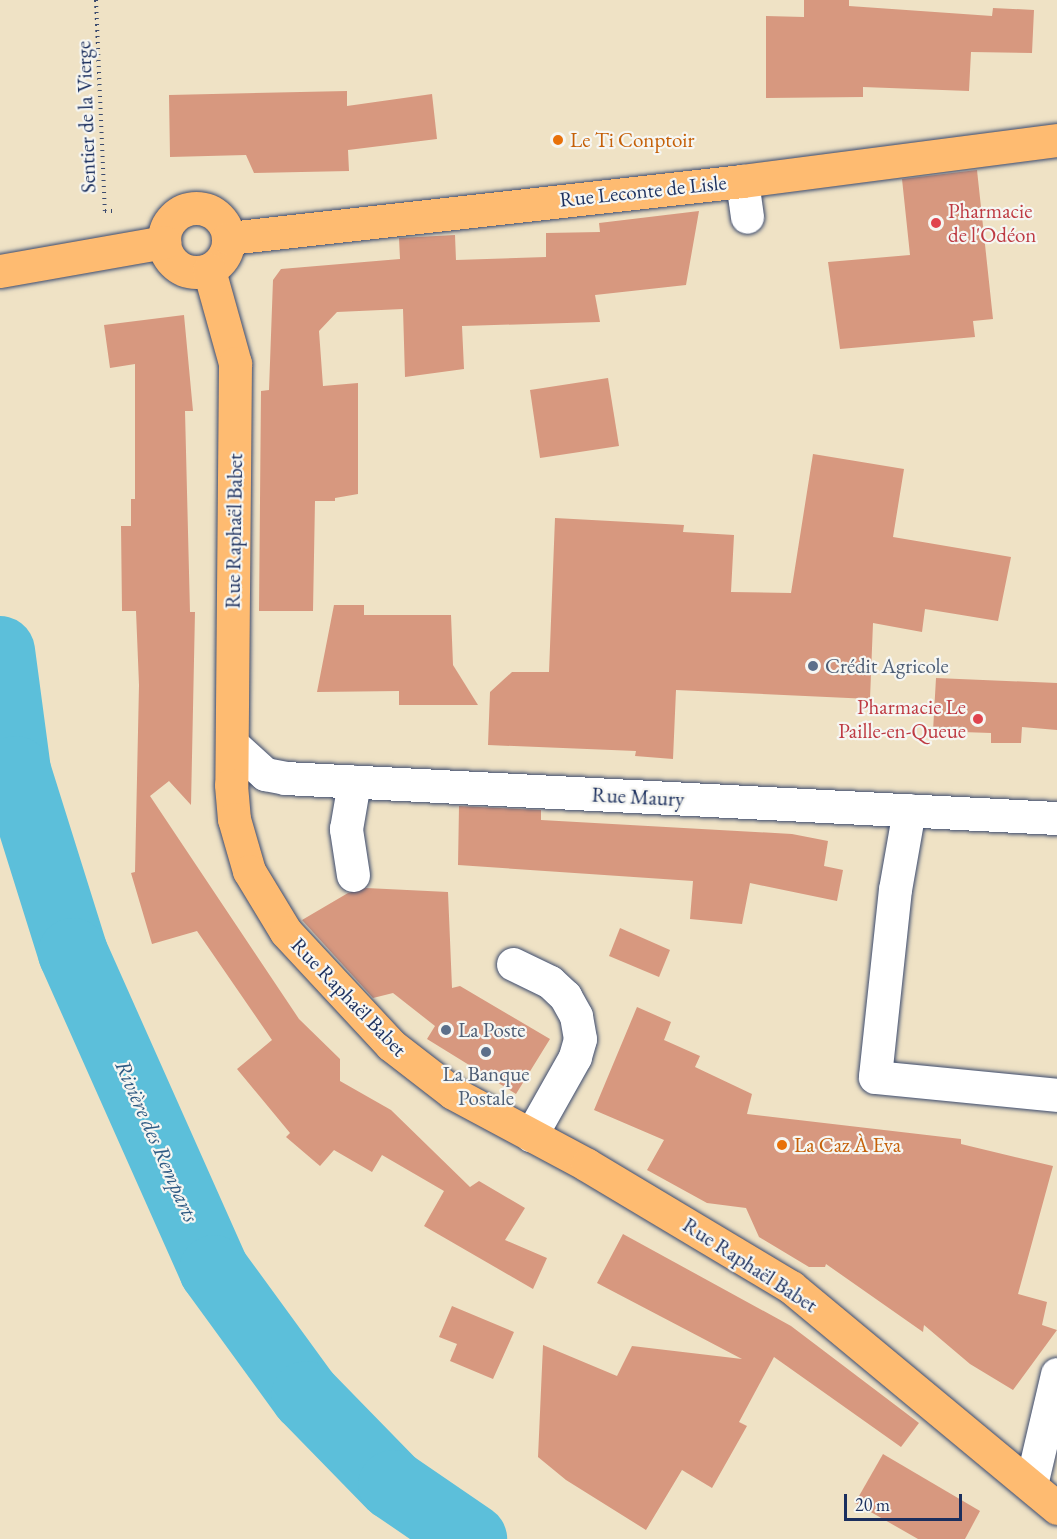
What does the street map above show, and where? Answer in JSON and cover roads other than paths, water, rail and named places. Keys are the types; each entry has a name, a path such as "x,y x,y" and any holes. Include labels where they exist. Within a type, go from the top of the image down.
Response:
{"main road":[{"name":"Rue Leconte de Lisle","path":"229,238 742,181 1057,140"},
{"path":"0,271 149,245 165,232 175,215 194,208 213,212 221,219 229,238 224,257 209,270 188,272 149,245"},
{"name":"Rue Raphaël Babet","path":"209,270 236,363 232,744 234,819 249,871 286,932 391,1044 453,1093 531,1135 791,1287 1057,1508"}],"street":[{"path":"742,181 747,217"},
{"name":"Rue Maury","path":"232,744 266,774 354,782 1057,818"},
{"path":"353,875 346,829 354,782"},
{"path":"909,810 895,889 875,1077 1057,1095"},
{"path":"513,964 550,982 565,996 576,1016 580,1039 576,1057 531,1135"},
{"path":"1031,1485 1057,1374"}],"waterway":[{"name":"Rivière des Remparts","path":"0,651 16,771 73,953 214,1270 306,1396 393,1485 472,1539"}],"place":[{"name":"Le Ti Conptoir","path":"558,140"},
{"name":"Pharmacie de l'Odéon","path":"936,223"},
{"name":"Crédit Agricole","path":"813,666"},
{"name":"Pharmacie Le Paille-en-Queue","path":"978,719"},
{"name":"La Poste","path":"446,1030"},
{"name":"La Banque Postale","path":"486,1052"},
{"name":"La Caz À Eva","path":"782,1145"}]}
